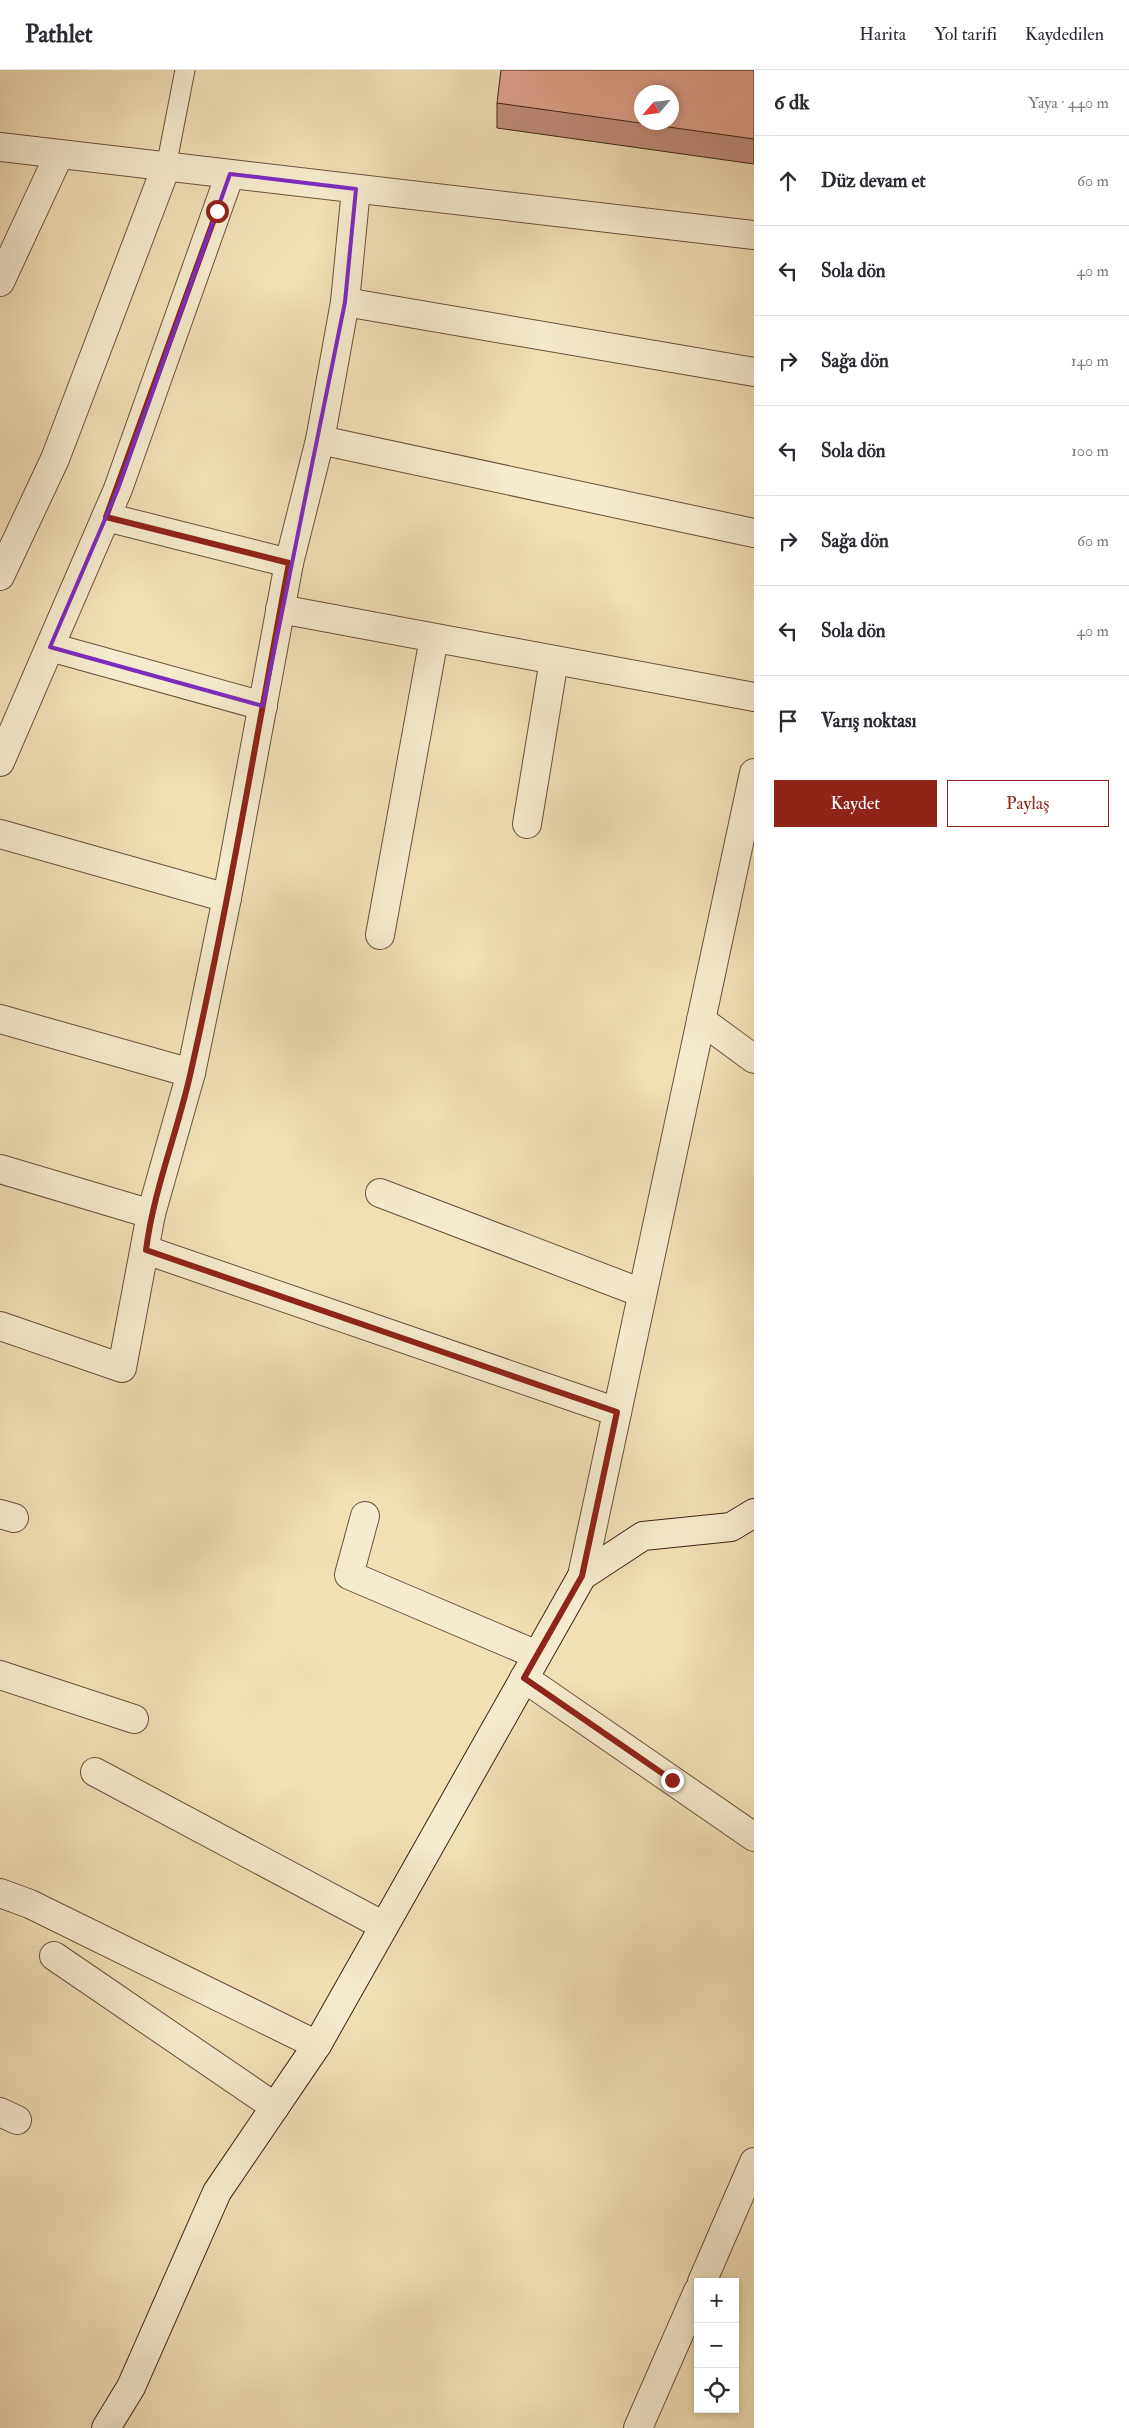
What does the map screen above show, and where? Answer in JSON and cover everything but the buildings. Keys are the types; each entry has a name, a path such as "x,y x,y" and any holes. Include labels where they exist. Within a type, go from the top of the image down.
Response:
{"street":[{"path":"0,147 754,235"},
{"path":"0,282 59,155"},
{"path":"0,576 55,459 166,167"},
{"path":"0,762 106,517 230,174"},
{"path":"0,1326 122,1368 146,1250 151,1214 191,1073 227,898 289,563 320,440 345,302 356,189"},
{"path":"345,302 754,372"},
{"path":"320,440 754,533"},
{"path":"106,517 289,563"},
{"path":"280,610 754,697"},
{"path":"380,935 434,638"},
{"path":"50,647 263,706"},
{"path":"527,824 554,660"},
{"path":"106,2428 131,2387 217,2192 317,2045 582,1576 754,773"},
{"path":"0,834 227,898"},
{"path":"0,1019 191,1073"},
{"path":"701,1020 754,1059"},
{"path":"0,1170 151,1214"},
{"path":"380,1193 642,1293"},
{"path":"146,1250 617,1412"},
{"path":"582,1576 643,1536 731,1527 754,1513"},
{"path":"365,1516 349,1575 537,1654"},
{"path":"0,1675 134,1719"},
{"path":"524,1678 754,1837"},
{"path":"95,1772 384,1926"},
{"path":"0,1893 30,1904 317,2045"},
{"path":"54,1956 275,2107"},
{"path":"704,2278 754,2162"},
{"path":"638,2428 694,2300"}],"lane":[{"path":"166,167 184,70"}],"highlighted area":[{"path":"230,174 356,189 345,302 263,706 50,647 118,489"}],"route":[{"path":"217,211 118,489 106,517 289,563 231,879 191,1073 151,1214 146,1250 617,1412 582,1576 524,1678 672,1780"}]}
